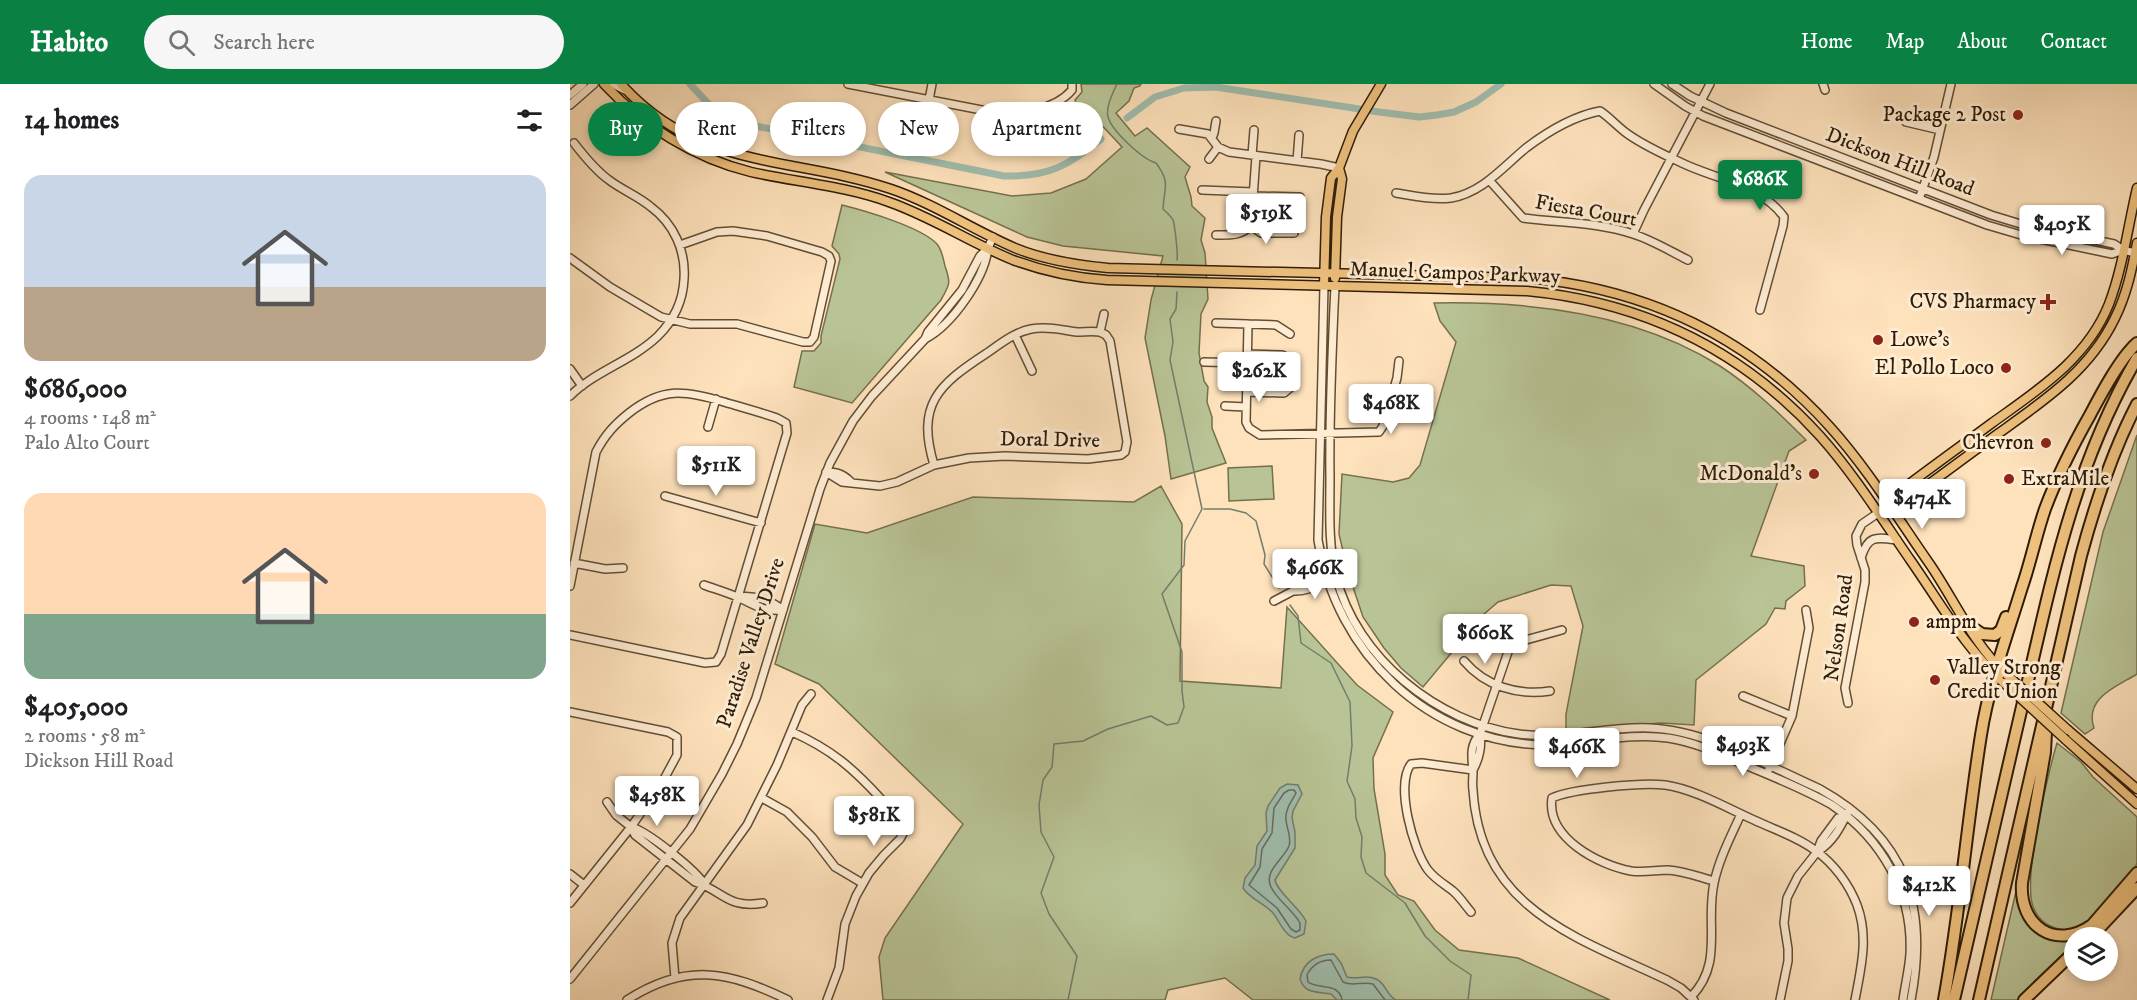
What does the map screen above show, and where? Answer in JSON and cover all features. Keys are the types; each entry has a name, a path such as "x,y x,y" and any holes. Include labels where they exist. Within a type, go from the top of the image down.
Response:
{"highway":[{"path":"1970,626 1990,636 2001,630 2046,509 2078,434 2107,385 2137,343"},
{"path":"1954,1000 2048,594 2068,518 2096,437 2137,358"},
{"path":"1979,1000 2091,520 2118,444 2137,404"},
{"path":"1944,1000 1981,735 1996,670 2036,541"},
{"path":"2048,701 2045,752 2022,883 2023,905 2028,916 2036,926 2048,933 2072,936 2092,925 2137,873"},
{"path":"2100,927 2137,888"},
{"path":"2024,1000 2064,962"}],"main road":[{"name":"Manuel Campos Parkway","path":"604,84 621,102 650,126 703,156 750,171 886,201 1030,266 1089,279 1548,293 1600,303 1660,322 1706,344 1770,388 1824,441 1878,513 1968,642 2005,678 2137,789"},
{"name":"Manuel Campos Parkway","path":"621,84 674,127 708,145 752,159 890,189 1034,255 1092,267 1550,280 1595,288 1665,309 1731,343 1760,363 1797,393 1839,438 1946,587 1996,670"},
{"path":"1324,286 1327,198 1331,178 1339,168 1347,145 1362,115 1381,84"},
{"path":"1335,286 1337,217 1342,179 1339,168"},
{"path":"1889,506 1900,491 2051,380 2078,354 2100,323 2109,304 2137,188"},
{"path":"1878,513 1889,506 1907,500 2042,402 2077,373 2094,353 2115,319 2127,289 2136,248"},
{"name":"Manuel Campos Parkway","path":"2005,678 2066,740 2137,804"}],"street":[{"path":"570,95 583,84"},
{"path":"570,105 594,84"},
{"path":"613,84 627,91"},
{"path":"848,84 992,112 1026,111 1042,107 1067,96 1072,90 1072,84"},
{"path":"929,100 932,84"},
{"name":"Dickson Hill Road","path":"1654,84 1695,111 1721,123 1987,225 2112,254 2136,248"},
{"name":"Dickson Hill Road","path":"1672,84 1700,102 1726,113 1991,215 2024,225 2114,244 2123,250"},
{"path":"1633,234 1710,84"},
{"path":"1919,199 1934,157 1951,84"},
{"path":"1396,193 1432,198 1453,198 1467,194 1489,180 1544,136 1581,117 1600,111 1627,134 1671,158 1754,192 1768,201 1784,217 1760,310"},
{"path":"1212,138 1216,121"},
{"path":"1906,123 1941,130"},
{"path":"1179,129 1204,133 1212,138 1218,147 1229,152 1297,160 1339,168"},
{"path":"1251,226 1254,130"},
{"path":"1297,160 1299,135"},
{"path":"570,396 658,336 679,304 685,271 680,245 662,216 651,206 607,178 574,143"},
{"path":"1209,159 1218,147"},
{"name":"Fiesta Court","path":"1489,180 1523,218 1600,226 1633,234 1688,260"},
{"path":"1202,190 1300,197"},
{"path":"1251,226 1261,233 1294,233"},
{"path":"1216,235 1236,235 1251,226"},
{"path":"570,258 610,287 661,317 690,324 737,324 810,342 814,337 831,261 829,256 751,232 717,232 680,245"},
{"name":"Paradise Valley Drive","path":"570,979 669,856 706,803 737,744 756,698 826,472 853,421 872,396 926,339 954,314 969,294 987,260 988,248 993,237"},
{"path":"1324,286 1318,540 1322,562 1337,604 1358,643 1390,681 1440,717 1480,734 1515,742 1545,745 1632,736 1667,738 1703,747 1769,771"},
{"path":"1335,286 1329,518 1336,576 1345,602 1374,650 1396,675 1427,699 1460,717 1483,726 1504,732 1545,736 1632,728 1668,729 1706,739 1849,812 1874,829 1887,845 1903,872 1909,889 1915,909 1918,939 1916,974 1911,1000"},
{"path":"934,465 927,437 927,424 936,395 948,381 1015,335 1040,328 1100,332 1104,314"},
{"path":"1216,323 1276,325 1290,334"},
{"path":"1248,324 1246,422 1254,433 1268,436 1378,432 1383,426 1397,378 1399,361"},
{"name":"Doral Drive","path":"826,472 842,482 880,486 897,482 934,465 986,456 1088,459 1116,457 1125,452 1127,442 1110,340 1106,334 1100,332"},
{"path":"1015,335 1032,371"},
{"path":"1248,354 1288,358"},
{"path":"1204,362 1247,363"},
{"path":"570,369 582,386"},
{"path":"1247,392 1284,393 1290,388"},
{"path":"570,586 593,464 603,438 612,427 642,403 666,393 692,393 777,418 786,423 787,433 761,523 721,654 716,662 705,663 570,635"},
{"path":"708,427 716,399"},
{"path":"1225,406 1246,407"},
{"path":"665,496 761,523"},
{"name":"Nelson Road","path":"1848,703 1845,688 1865,582 1865,570 1857,545 1858,531 1862,524 1878,513"},
{"name":"Nelson Road","path":"1861,558 1866,545 1873,539 1897,540"},
{"path":"574,563 605,569 623,568"},
{"path":"1274,601 1293,591 1298,584 1317,577 1328,579 1336,576"},
{"path":"704,585 739,597 749,596 775,603 783,610"},
{"path":"1769,771 1792,716 1809,628 1806,610"},
{"path":"1562,630 1514,644 1505,657 1483,726 1480,734 1474,740 1470,761 1473,770 1477,824 1485,848 1508,886 1521,901 1553,925 1667,980 1693,999 1710,966 1712,952 1710,901 1714,880 1741,814"},
{"path":"1464,661 1474,674 1496,684 1524,693 1550,691"},
{"path":"675,978 672,943 675,929 687,907 741,834 762,798 802,705 811,694"},
{"path":"1743,696 1792,716"},
{"path":"570,712 668,732 677,737 678,748 672,765 631,827 570,903"},
{"path":"792,732 824,747 842,759 902,822 905,830 862,883 850,909 839,968 826,1000"},
{"path":"1471,912 1454,892 1434,877 1422,860 1410,824 1405,777 1411,764 1422,763 1473,770"},
{"path":"1714,880 1674,871 1633,871 1603,862 1575,845 1564,834 1554,818 1552,798 1567,793 1653,784 1678,788 1796,839 1817,852 1839,874 1857,906 1863,932 1864,950 1855,1000"},
{"path":"762,798 787,812 812,837 835,867 862,883"},
{"path":"607,802 616,815 631,827 635,835 669,856 695,882 705,885 726,900 738,904 749,906 763,903"},
{"path":"1780,1000 1788,961 1784,923 1787,898 1798,876 1817,852 1821,841 1838,818 1849,812"},
{"path":"1849,812 1880,850 1891,869 1906,909 1910,939 1908,973 1903,1000"},
{"path":"570,874 584,885"},
{"path":"627,1000 643,990 675,978 706,975 744,980 788,1000"}],"green space":[{"path":"1081,84 1141,84 1134,88 1129,101 1116,113 1135,136 1147,128 1190,167 1185,177 1192,206 1205,218 1201,240 1205,253 1208,299 1201,314 1199,353 1204,381 1208,387 1207,402 1212,417 1212,428 1226,463 1171,479 1165,436 1145,338 1151,300 1163,256 1063,246 1027,237 885,172 1012,196 1051,193 1086,179 1122,147 1103,127 1103,102 1076,102 1082,92"},
{"path":"842,205 893,220 929,238 940,249 949,280 941,300 852,403 794,387 802,351 814,351 821,343 840,259 832,246"},
{"path":"1434,303 1545,308 1582,314 1654,334 1688,348 1732,374 1765,401 1806,440 1789,451 1751,556 1804,566 1805,586 1786,601 1785,609 1775,608 1766,624 1696,680 1694,725 1661,723 1566,730 1566,714 1583,626 1571,586 1551,585 1498,602 1483,615 1423,687 1401,668 1363,617 1348,572 1339,534 1342,474 1393,482 1409,478 1420,465 1456,342 1440,321"},
{"path":"2137,435 2137,674 2112,689 2098,701 2092,718 2094,728 2085,734 2061,713 2103,532"},
{"path":"1272,466 1274,499 1229,501 1228,468"},
{"path":"1161,486 1182,524 1180,681 1281,688 1287,607 1357,685 1393,712 1373,758 1374,789 1385,854 1385,875 1398,895 1414,901 1435,930 1459,950 1518,958 1610,1000 1253,1000 1225,978 1168,990 1165,1000 883,1000 879,957 885,938 963,824 819,684 775,664 815,524 867,533 973,497 1134,502"},
{"path":"2057,743 2081,762 2093,777 2137,817 2136,866 2093,919 2082,927 2064,927 2064,930 2049,925 2038,916 2031,895 2033,853"},
{"path":"2017,887 2022,910 2064,939 2064,957 2019,1000 1991,1000"}],"water":[{"path":"1287,784 1298,785 1302,794 1292,818 1295,848 1275,880 1280,890 1306,921 1304,934 1295,938 1285,931 1273,913 1243,888 1245,878 1255,865 1257,846 1267,831 1268,806 1280,788"},
{"path":"1334,954 1347,977 1376,979 1396,1000 1337,1000 1331,994 1305,988 1300,979 1308,963 1322,955"}],"waterway":[{"path":"690,84 718,114 736,122 1004,176 1045,172 1078,156"},
{"path":"1117,84 1108,105 1108,117 1121,137 1143,156 1156,163 1164,176 1166,185 1163,209 1173,220 1177,260"},
{"path":"1127,118 1155,97 1184,88 1216,87 1419,117 1454,112 1476,102 1501,84"},
{"path":"1068,1000 1077,956 1049,914 1041,893 1054,857 1041,832 1039,805 1043,780 1052,767 1054,744 1083,741 1108,729 1151,716 1167,725 1178,723 1184,707 1182,652 1162,594 1184,565 1185,541 1202,509 1170,360 1173,342 1170,319 1176,309 1177,292"},
{"path":"1204,509 1230,509 1246,513 1256,521 1265,555 1264,564 1279,588"},
{"path":"1290,605 1298,616 1301,643 1331,663 1350,702 1352,746 1347,781 1355,799 1356,818 1362,837 1361,857 1366,873 1405,903 1425,936 1450,961 1471,975 1468,1000"}],"place":[{"name":"Package 2 Post","path":"2018,115"},
{"name":"CVS Pharmacy","path":"2048,302"},
{"name":"Lowe's","path":"1878,340"},
{"name":"El Pollo Loco","path":"2006,368"},
{"name":"Chevron","path":"2046,443"},
{"name":"McDonald's","path":"1814,474"},
{"name":"ExtraMile","path":"2009,479"},
{"name":"ampm","path":"1914,622"},
{"name":"Valley Strong Credit Union","path":"1935,680"}]}
